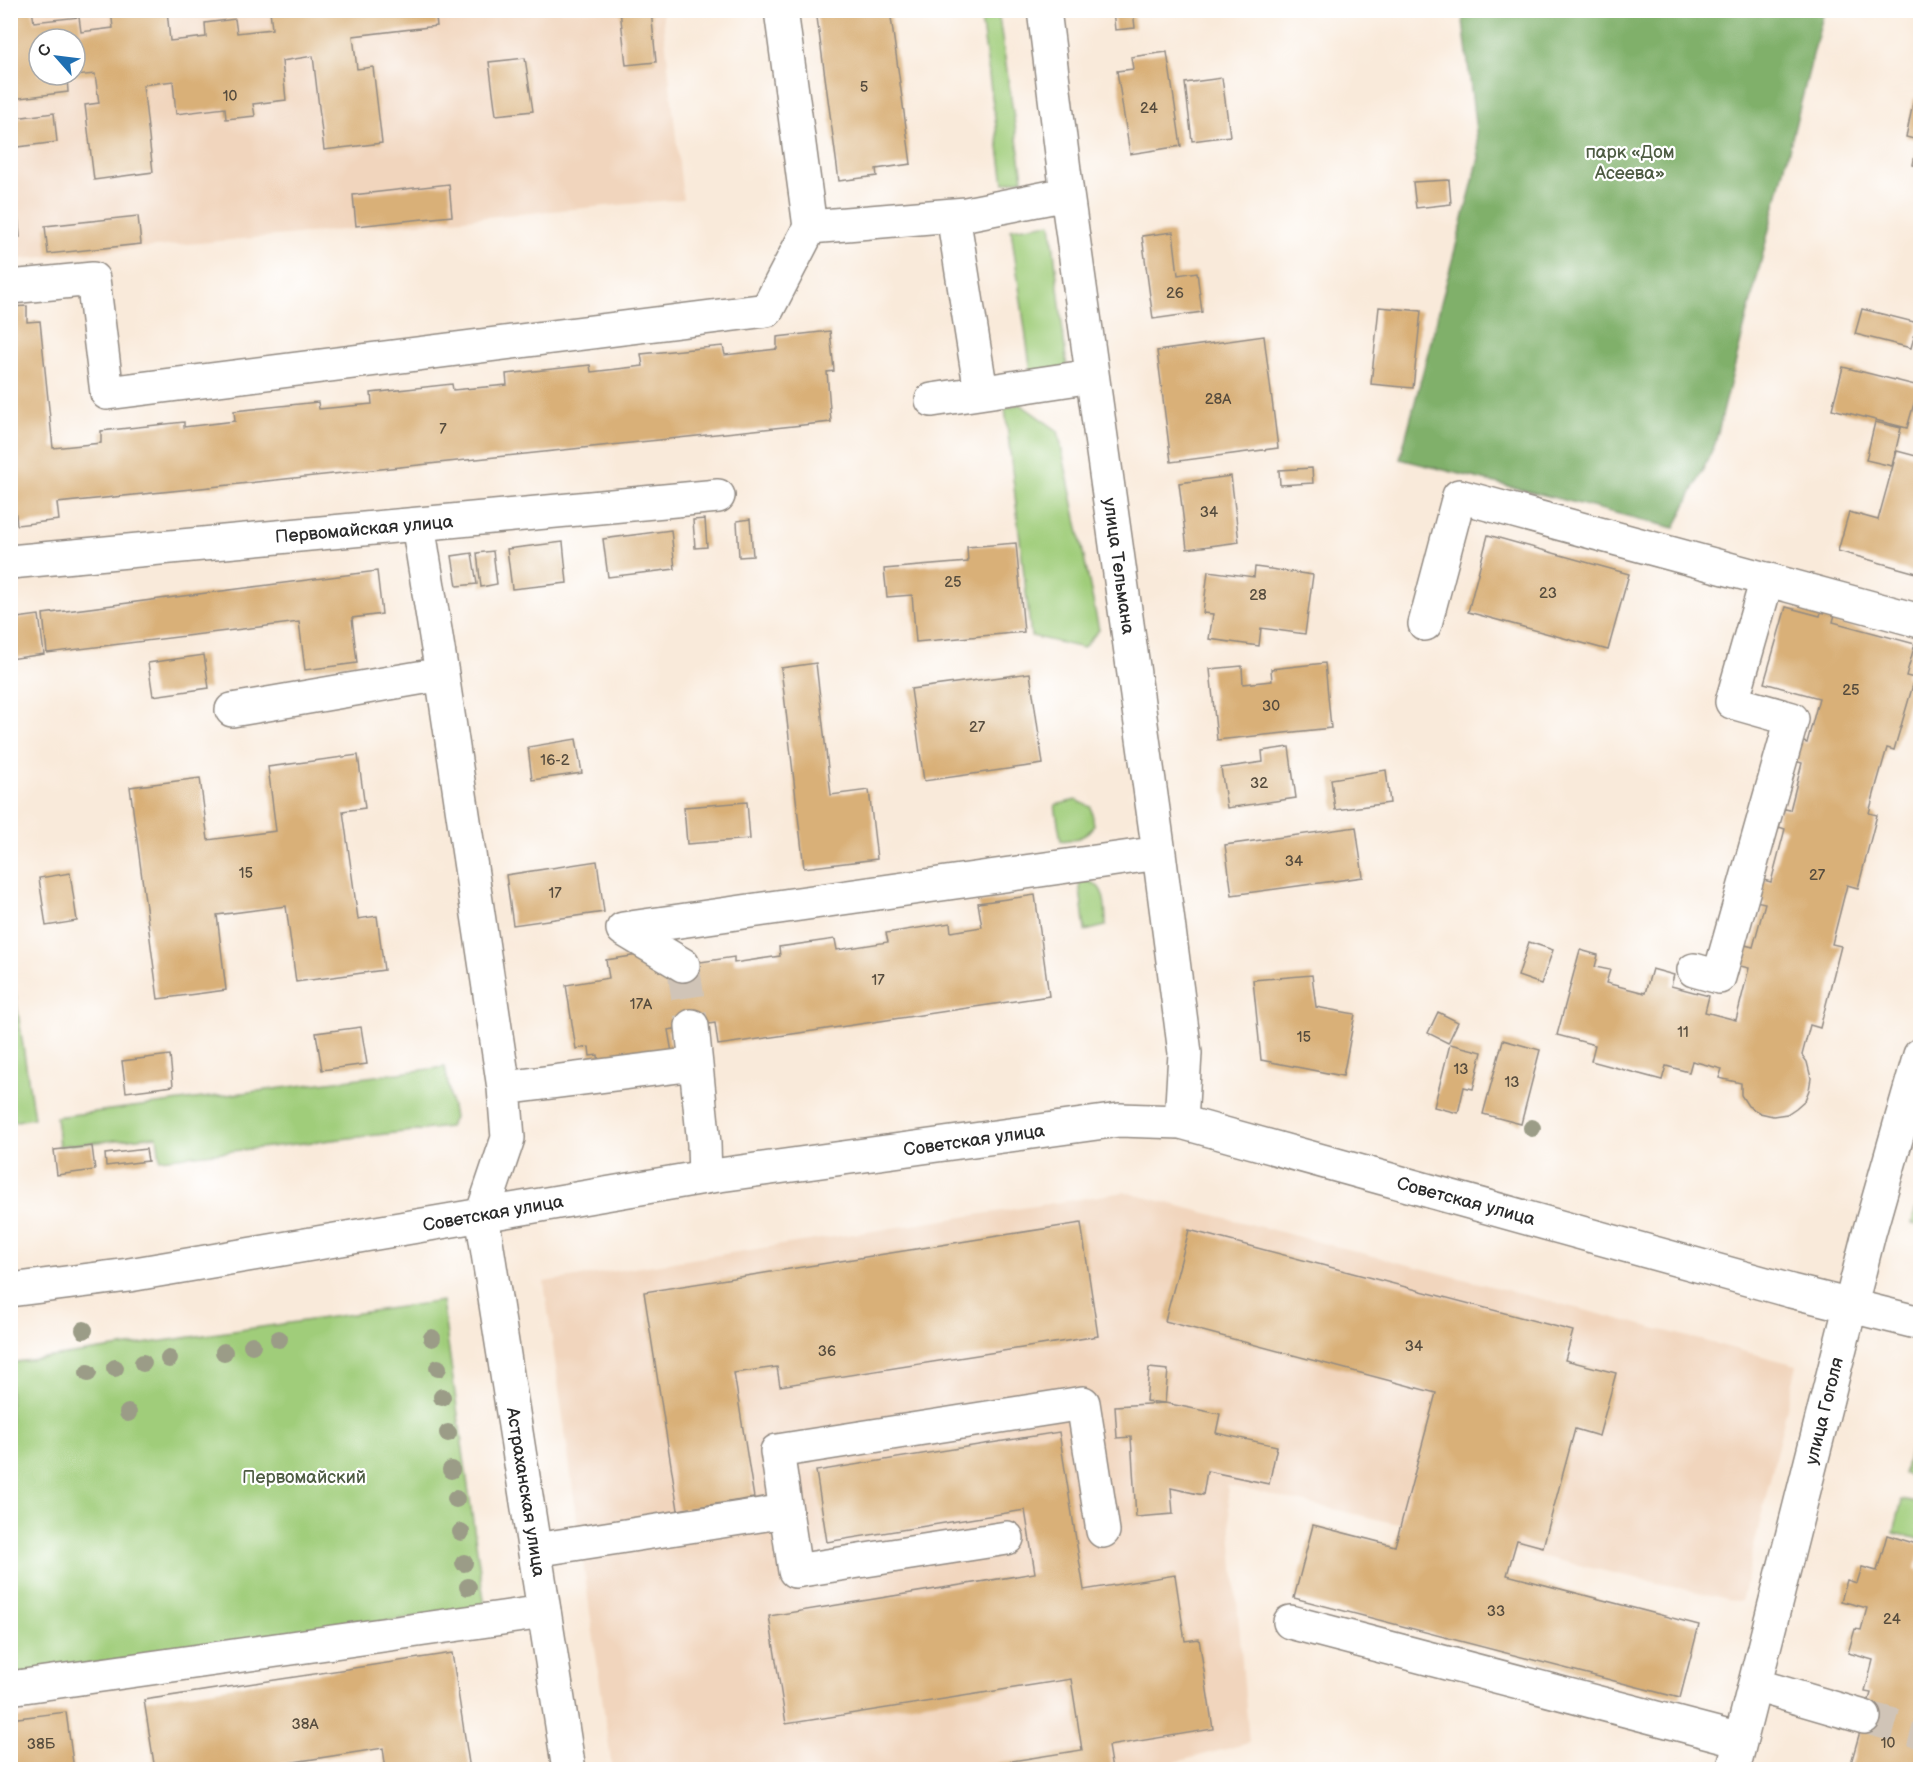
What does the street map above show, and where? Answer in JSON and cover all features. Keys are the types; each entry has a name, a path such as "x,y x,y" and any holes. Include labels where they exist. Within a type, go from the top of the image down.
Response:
{"street":[{"path":"10,287 93,279 107,393 767,310 810,227 781,10"},
{"name":"улица Тельмана","path":"1044,10 1067,194 1185,1053 1181,1122"},
{"path":"810,227 966,214 1067,194"},
{"path":"953,214 981,392"},
{"path":"932,400 1092,376"},
{"name":"Первомайская улица","path":"10,562 718,496"},
{"path":"1425,624 1460,496 1920,621"},
{"path":"418,524 504,1088 508,1138 482,1215"},
{"path":"1694,970 1719,977 1792,719 1732,702 1767,579"},
{"path":"232,710 442,674"},
{"path":"683,965 623,928 1159,853"},
{"path":"692,1026 704,1144 705,1177"},
{"name":"улица Гоголя","path":"1737,1755 1869,1233 1915,1099 1920,1055"},
{"path":"504,1088 695,1064"},
{"name":"Советская улица","path":"10,1290 129,1275 705,1177 1119,1120 1181,1122 1791,1291 1920,1323"},
{"name":"Астраханская улица","path":"482,1215 569,1770"},
{"path":"1007,1538 795,1571 777,1451 1083,1403 1103,1532"},
{"path":"535,1550 786,1511"},
{"path":"10,1688 544,1612"},
{"path":"1290,1622 1737,1755"},
{"path":"1755,1685 1864,1717"}],"shaded area":[{"path":"11,11 662,11 683,199 11,260"},
{"path":"1125,1192 1797,1365 1741,1602 1227,1485 1249,1743 1145,1770 612,1769 544,1282"}],"green space":[{"path":"980,11 998,11 1023,179 1004,183"},
{"name":"парк «Дом Асеева»","path":"1462,11 1824,11 1715,444 1675,528 1400,459 1479,158"},
{"path":"1051,223 1067,368 1031,373 1011,229"},
{"path":"1020,404 1058,431 1099,630 1083,648 1031,636 1005,408"},
{"path":"1076,800 1091,807 1094,825 1084,836 1061,841 1055,805"},
{"path":"1079,880 1095,884 1100,889 1105,902 1106,926 1085,931"},
{"path":"10,961 34,1118 11,1122 10,1122"},
{"path":"445,1067 454,1118 449,1127 160,1159 157,1136 59,1146 56,1117"},
{"path":"1920,1191 1920,1226 1912,1224"},
{"name":"Первомайский","path":"442,1301 485,1607 11,1676 10,1363"},
{"path":"1910,1449 1920,1452 1920,1478 1904,1474"},
{"path":"1902,1500 1920,1504 1920,1539 1894,1533"}],"building":[{"path":"32,10 34,22 79,17 80,27 27,27 27,87 68,87 68,92 12,99 10,11"},
{"path":"111,10 167,10 170,41 206,37 205,23 235,19 237,33 272,29 270,10 435,10 437,26 353,36 357,69 373,67 382,143 324,150 313,56 282,61 286,100 253,104 255,116 226,119 225,108 176,114 173,81 143,85 153,172 94,180 85,105 99,103 95,74 87,75 87,31 113,28"},
{"path":"620,10 651,10 656,62 626,65"},
{"path":"816,10 890,10 911,164 876,169 877,176 839,181"},
{"path":"1113,10 1133,10 1135,28 1115,30"},
{"path":"1167,52 1181,146 1130,154 1117,71 1133,69 1131,57"},
{"path":"525,58 533,111 496,115 489,62"},
{"path":"1222,78 1230,136 1192,141 1185,83"},
{"path":"1914,98 1920,99 1920,167 1913,165 1918,140 1906,137"},
{"path":"54,113 57,142 18,147 15,118"},
{"path":"1449,180 1451,204 1416,208 1413,182"},
{"path":"449,184 452,216 356,226 353,195"},
{"path":"17,203 20,237 10,238 10,204"},
{"path":"138,216 141,244 48,254 45,226"},
{"path":"1173,232 1178,275 1197,272 1202,312 1153,319 1142,236"},
{"path":"27,306 27,322 40,321 53,448 101,443 101,431 184,422 184,427 235,421 234,411 318,402 319,409 372,404 371,393 452,384 453,390 507,385 506,374 590,365 591,372 643,366 641,354 723,346 725,355 777,349 777,337 830,331 834,371 827,372 831,422 57,503 59,520 17,525 13,490 10,490 10,307"},
{"path":"1379,307 1421,311 1413,388 1371,384"},
{"path":"1862,309 1918,323 1911,348 1855,334"},
{"path":"1264,336 1278,448 1171,462 1157,351"},
{"path":"1843,367 1919,386 1907,428 1832,409"},
{"path":"1875,422 1901,428 1892,466 1866,460"},
{"path":"1897,451 1920,457 1920,574 1838,551 1849,512 1878,520"},
{"path":"1312,468 1313,483 1280,485 1279,470"},
{"path":"1231,476 1239,542 1187,549 1179,483"},
{"path":"705,519 707,547 695,548 693,520"},
{"path":"750,519 753,556 739,557 737,521"},
{"path":"671,530 675,569 608,577 603,539"},
{"path":"1488,535 1629,574 1608,650 1468,612"},
{"path":"563,542 567,583 512,589 507,549"},
{"path":"1016,543 1024,632 916,642 912,595 887,597 884,569 968,562 967,547"},
{"path":"493,551 497,584 481,587 477,553"},
{"path":"472,553 477,584 457,586 452,556"},
{"path":"1255,567 1313,575 1305,634 1261,628 1259,646 1209,639 1213,614 1203,613 1208,571 1254,577"},
{"path":"377,571 382,614 352,618 357,663 305,670 299,622 47,653 43,614"},
{"path":"1824,602 1837,606 1833,622 1915,644 1906,676 1915,678 1894,750 1887,748 1877,783 1869,813 1877,815 1858,888 1847,885 1832,944 1841,946 1820,1028 1810,1025 1802,1055 1807,1062 1811,1078 1809,1090 1805,1100 1796,1108 1787,1114 1773,1116 1760,1113 1748,1106 1741,1095 1741,1083 1719,1078 1722,1069 1692,1061 1689,1072 1666,1066 1662,1080 1591,1061 1595,1045 1557,1035 1580,950 1598,955 1595,967 1610,970 1606,983 1645,993 1652,969 1674,975 1671,986 1709,996 1705,1012 1736,1020 1749,968 1736,965 1741,944 1753,947 1765,903 1755,901 1760,879 1771,882 1785,829 1776,826 1780,808 1790,810 1802,763 1791,760 1797,740 1807,743 1819,698 1764,683 1786,607 1820,616"},
{"path":"39,615 44,654 10,659 10,619"},
{"path":"204,655 209,688 153,696 148,663"},
{"path":"816,663 831,795 869,790 877,859 804,868 781,668"},
{"path":"1325,663 1331,728 1217,740 1210,669 1242,666 1243,684 1272,681 1271,669"},
{"path":"1030,673 1043,764 924,781 911,689"},
{"path":"576,739 582,773 532,780 528,747"},
{"path":"1289,747 1296,798 1227,808 1221,768 1263,762 1262,751"},
{"path":"358,755 365,808 343,811 358,919 377,916 384,970 296,982 286,906 217,915 226,990 158,999 130,787 200,778 208,840 276,831 268,767"},
{"path":"1386,770 1390,803 1335,810 1331,779"},
{"path":"747,802 750,839 687,844 684,807"},
{"path":"1356,827 1363,877 1232,895 1225,845"},
{"path":"597,861 604,912 513,925 506,875"},
{"path":"70,873 77,921 46,926 39,878"},
{"path":"1035,895 1049,996 718,1045 715,1023 668,1030 673,1058 599,1069 598,1055 590,1056 589,1047 576,1049 566,985 609,978 606,960 658,952 660,968 734,957 734,963 780,956 779,947 835,939 837,950 888,942 886,933 950,923 951,932 982,927 978,903"},
{"path":"1529,942 1553,950 1541,984 1518,976"},
{"path":"1312,975 1316,1007 1355,1014 1343,1076 1261,1060 1253,980"},
{"path":"1438,1012 1458,1022 1448,1043 1428,1033"},
{"path":"361,1027 367,1064 322,1070 316,1033"},
{"path":"1503,1040 1540,1050 1521,1124 1483,1114"},
{"path":"1450,1044 1482,1052 1473,1089 1464,1087 1458,1113 1434,1107"},
{"path":"170,1055 173,1086 126,1092 122,1061"},
{"path":"92,1146 95,1170 57,1175 54,1150"},
{"path":"146,1149 148,1161 106,1166 105,1154"},
{"path":"1081,1223 1098,1336 780,1386 777,1367 734,1373 754,1498 678,1510 644,1292"},
{"path":"1189,1230 1573,1331 1565,1360 1616,1373 1599,1436 1575,1429 1543,1547 1517,1540 1507,1575 1699,1625 1680,1698 1294,1598 1313,1525 1395,1546 1436,1393 1165,1321"},
{"path":"1149,1368 1168,1370 1165,1403 1146,1401"},
{"path":"1165,1403 1220,1414 1216,1433 1277,1446 1269,1484 1207,1471 1203,1495 1171,1488 1173,1514 1136,1517 1131,1437 1117,1438 1115,1406"},
{"path":"1059,1432 1084,1590 1175,1575 1185,1641 1199,1639 1213,1729 1108,1746 1112,1770 975,1770 975,1767 1082,1750 1071,1679 786,1724 769,1616 1035,1573 1025,1510 827,1542 816,1471"},
{"path":"1887,1535 1920,1545 1916,1569 1920,1570 1920,1770 1849,1770 1871,1693 1865,1692 1873,1660 1848,1653 1855,1629 1861,1630 1867,1608 1841,1601 1847,1580 1857,1583 1862,1567 1877,1571"},
{"path":"452,1653 470,1770 386,1770 383,1748 243,1770 155,1770 144,1700"},
{"path":"66,1712 74,1770 10,1770 10,1719"}],"tunnel":[{"path":"683,965 692,1026"},
{"path":"1864,1717 1920,1732"}]}
